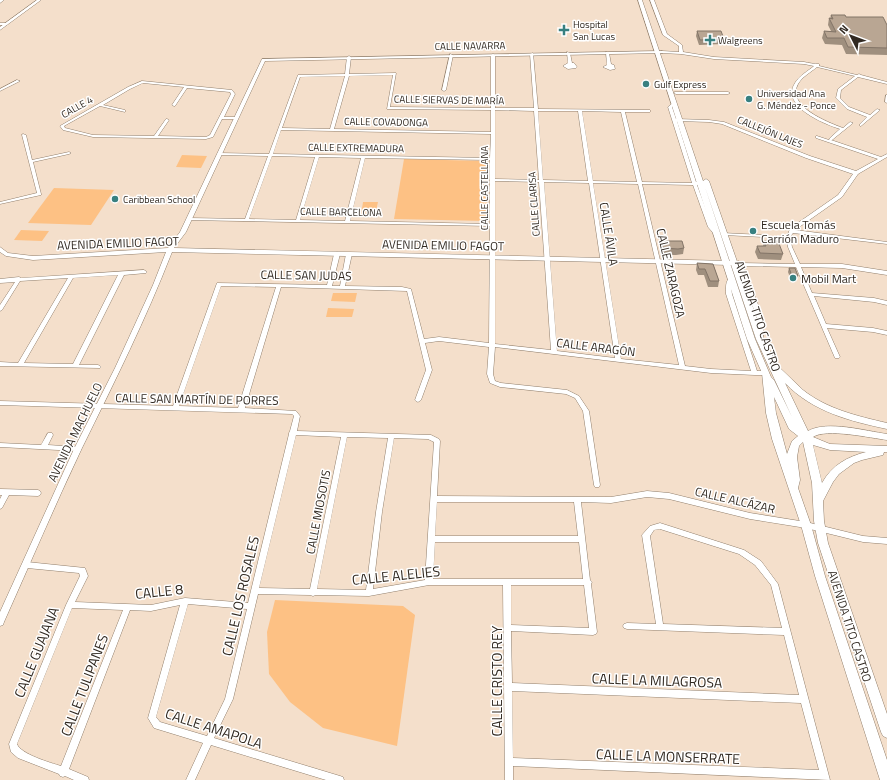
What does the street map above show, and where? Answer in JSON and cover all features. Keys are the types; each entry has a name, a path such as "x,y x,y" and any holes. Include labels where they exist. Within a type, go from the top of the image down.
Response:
{"main road":[{"name":"AVENIDA TITO CASTRO","path":"640,0 676,93 678,120"},
{"name":"AVENIDA TITO CASTRO","path":"646,0 678,120 720,234 733,263 760,339 774,428 806,525 820,576 887,780"},
{"name":"AVENIDA TITO CASTRO","path":"733,263 731,279 751,339 764,371"},
{"path":"764,371 820,405 853,418 887,426"},
{"path":"764,371 792,427 806,437 818,444 830,447 887,449"},
{"path":"795,492 795,472 791,460 792,451 795,443 811,433 825,430 887,437"},
{"name":"AVENIDA TITO CASTRO","path":"806,437 817,483 820,528 827,555 887,732"},
{"path":"819,503 827,481 844,464 861,456 887,453"}],"street":[{"path":"34,0 39,0"},
{"path":"0,29 39,0"},
{"path":"652,0 665,35 681,46 681,53"},
{"path":"0,24 6,24"},
{"path":"607,52 609,66"},
{"name":"CALLE NAVARRA","path":"170,250 183,232 263,60 492,54 659,52 681,53 714,58 779,60 818,65 887,83"},
{"path":"568,53 570,64"},
{"name":"CALLE CASTELLANA","path":"492,54 492,346 490,374 492,382 500,385 567,392 577,397 586,411 597,485"},
{"name":"CALLE CLARISA","path":"532,54 554,353"},
{"path":"444,90 451,55"},
{"path":"332,130 347,75 349,57"},
{"path":"818,65 796,82 794,96 802,107 813,116 843,129"},
{"name":"CALLE SIERVAS DE MARÍA","path":"247,220 299,76 395,74 388,108 649,111"},
{"path":"859,75 839,90 838,98 848,108 870,117"},
{"path":"0,90 18,81"},
{"name":"CALLE 4","path":"156,136 93,136 64,129 62,126 137,83 231,91 233,94 221,118"},
{"path":"174,105 186,87"},
{"path":"676,93 728,93"},
{"path":"887,96 887,102"},
{"path":"99,105 124,111"},
{"name":"CALLE ÁVILA","path":"580,110 618,360"},
{"path":"861,125 878,110"},
{"name":"CALLE ZARAGOZA","path":"623,111 683,368"},
{"path":"156,136 206,138 212,136 221,118 236,118"},
{"path":"156,136 167,120"},
{"name":"CALLEJÓN LAJES","path":"678,120 729,125 754,137 856,173"},
{"path":"831,139 851,123"},
{"name":"CALLE COVADONGA","path":"280,129 493,133"},
{"path":"0,203 39,194 32,161 24,135"},
{"path":"817,137 880,158"},
{"path":"32,161 69,153"},
{"name":"CALLE EXTREMADURA","path":"219,154 492,159"},
{"path":"837,357 788,237 791,231 840,196 856,173 887,155"},
{"path":"298,220 317,156"},
{"path":"347,222 363,157"},
{"path":"493,180 701,183 706,218 720,234 763,236"},
{"name":"CALLE BARCELONA","path":"189,219 492,225"},
{"path":"791,231 887,243"},
{"name":"AVENIDA EMILIO FAGOT","path":"0,249 3,254 33,258 170,250 798,264 842,266 887,273"},
{"name":"AVENIDA MACHUELO","path":"0,622 78,449 100,407 156,285 170,250"},
{"path":"329,287 337,254"},
{"path":"342,287 349,254"},
{"path":"0,280 144,272"},
{"path":"75,366 122,273"},
{"path":"20,365 72,276"},
{"path":"0,309 19,279"},
{"name":"CALLE SAN JUDAS","path":"175,408 219,284 402,288 409,290 423,341 429,370 418,400"},
{"path":"241,410 279,286"},
{"path":"810,294 874,300 887,303"},
{"path":"824,326 873,330 887,333"},
{"name":"CALLE ARAGÓN","path":"423,341 439,340 683,368 764,371"},
{"path":"0,364 98,367"},
{"name":"CALLE SAN MARTÍN DE PORRES","path":"0,403 294,412"},
{"name":"CALLE LOS ROSALES","path":"190,780 210,742 229,699 297,416 294,412"},
{"path":"292,433 429,437 437,441 429,582"},
{"path":"44,446 50,435"},
{"name":"CALLE MIOSOTIS","path":"313,593 344,435"},
{"path":"369,593 379,512 392,436"},
{"path":"0,445 44,446 78,449"},
{"path":"0,506 4,492 38,493"},
{"name":"CALLE ALCÁZAR","path":"434,500 611,500 647,494 669,496 750,516 806,525 863,539 887,541"},
{"path":"508,628 593,632 577,500"},
{"path":"660,627 646,535 652,528 660,526 741,552 758,563 774,584 826,778"},
{"path":"432,539 582,540"},
{"path":"27,565 82,570 84,576 70,605"},
{"name":"CALLE ALELIES","path":"255,591 369,593 429,582 588,582"},
{"name":"CALLE CRISTO REY","path":"508,582 509,780"},
{"name":"CALLE 8","path":"70,605 151,608 185,601 251,606"},
{"name":"CALLE AMAPOLA","path":"185,601 152,718 157,725 340,780"},
{"name":"CALLE GUAJANA","path":"70,605 13,744 14,749 21,755 63,773 85,780"},
{"name":"CALLE TULIPANES","path":"63,773 128,607"},
{"path":"627,626 787,632"},
{"name":"CALLE LA MILAGROSA","path":"508,687 805,699"},
{"name":"CALLE LA MONSERRATE","path":"509,762 826,778"}],"shaded area":[{"path":"182,155 207,156 201,168 176,167"},
{"path":"404,159 486,161 487,221 394,219"},
{"path":"54,188 114,190 91,225 28,223"},
{"path":"363,202 378,202 375,215 361,215"},
{"path":"21,230 49,231 42,241 14,240"},
{"path":"333,293 357,293 355,302 331,301"},
{"path":"328,308 354,309 352,317 326,317"},
{"path":"275,600 403,606 415,615 397,746 323,728 290,702 269,674 267,632"}],"building":[{"path":"831,15 845,15 846,17 883,17 887,25 887,48 848,47 844,38 827,38 824,31 836,32 829,18 833,19"},
{"path":"697,31 721,31 724,39 700,40"},
{"path":"661,241 682,241 684,248 663,248"},
{"path":"764,241 778,241 783,254 760,253 757,246 766,246"},
{"path":"697,263 713,264 719,281 710,281 705,269 699,269"},
{"path":"789,268 795,268 798,276 792,276"}],"place":[{"name":"Hospital San Lucas","path":"564,30"},
{"name":"Walgreens","path":"710,40"},
{"name":"Gulf Express","path":"646,84"},
{"name":"Universidad Ana G. Méndez - Ponce","path":"749,99"},
{"name":"Caribbean School","path":"115,199"},
{"name":"Escuela Tomás Carrión Maduro","path":"753,231"},
{"name":"Mobil Mart","path":"793,278"}]}
